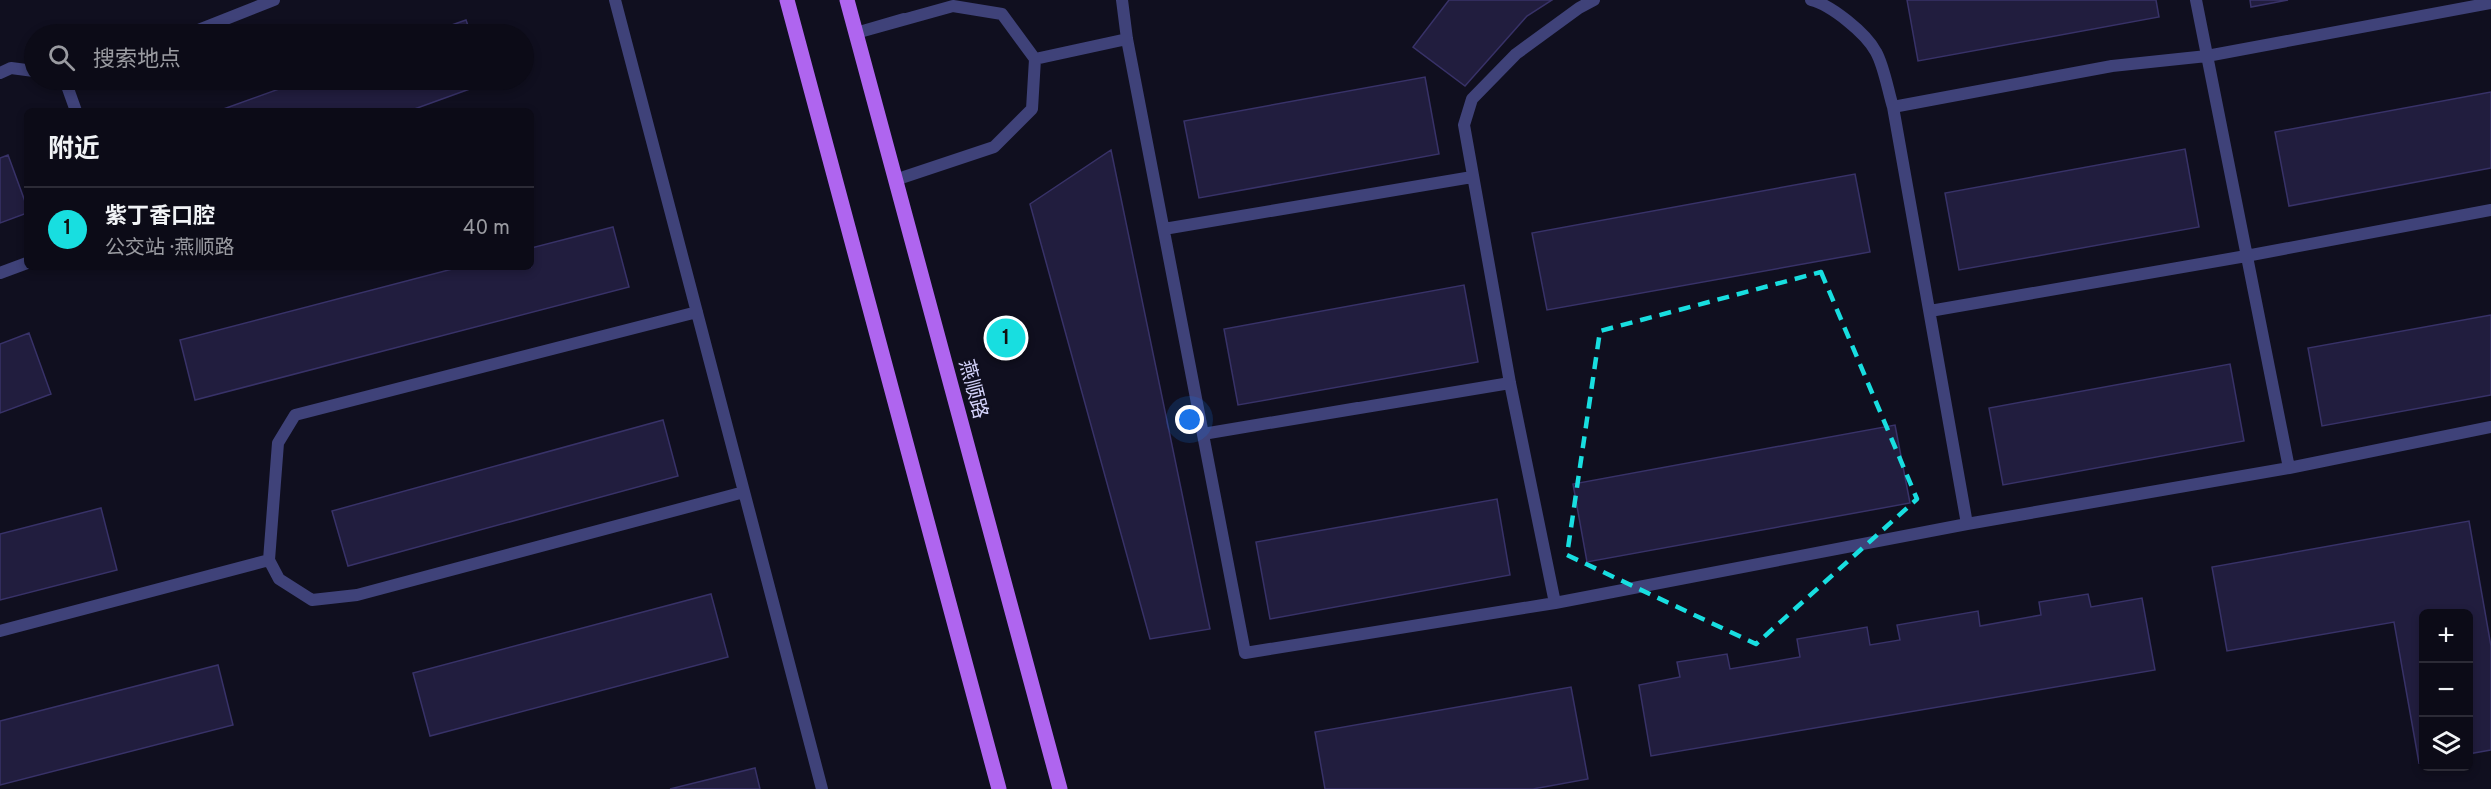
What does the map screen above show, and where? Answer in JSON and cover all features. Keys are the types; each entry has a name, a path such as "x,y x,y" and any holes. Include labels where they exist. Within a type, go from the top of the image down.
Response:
{"main road":[{"path":"787,0 999,789"},
{"name":"燕顺路","path":"847,0 1060,789"}],"lane":[{"path":"213,24 274,0"},
{"path":"615,0 822,789"},
{"path":"1122,0 1127,39 1245,653 1555,603 1967,524 2289,468 2491,427"},
{"path":"1555,603 1510,382 1464,125 1472,99 1516,54 1579,8 1594,0"},
{"path":"1811,0 1823,3 1848,21 1876,52 1893,107 1967,524"},
{"path":"2196,0 2289,468"},
{"path":"1893,107 2112,66 2207,56 2491,3"},
{"path":"856,33 953,6 1002,14 1035,59 1032,109 994,147 896,180"},
{"path":"856,33 903,19"},
{"path":"1035,59 1127,39"},
{"path":"0,73 11,68 24,70"},
{"path":"70,90 75,108"},
{"path":"1164,229 1472,177"},
{"path":"1930,312 2491,210"},
{"path":"0,273 24,264"},
{"path":"697,312 295,415 278,443 269,560 279,579 312,600 357,595 744,492"},
{"path":"1203,434 1510,382"},
{"path":"1203,434 1358,408"},
{"path":"0,632 269,560"}],"highlighted area":[{"path":"1821,272 1917,499 1756,644 1567,555 1600,331"}],"building":[{"path":"1449,0 1552,0 1527,16 1465,86 1413,47"},
{"path":"1907,0 2156,0 2159,17 1918,61"},
{"path":"2250,0 2288,0 2251,7"},
{"path":"466,20 467,24 455,24"},
{"path":"1425,77 1439,154 1199,198 1184,121"},
{"path":"276,90 467,90 417,108 226,108"},
{"path":"2491,92 2491,168 2289,206 2275,132"},
{"path":"2185,149 2199,227 1959,270 1945,193"},
{"path":"1111,150 1210,629 1150,639 1030,204"},
{"path":"8,155 24,199 24,214 0,223 0,158"},
{"path":"1855,174 1870,252 1547,310 1532,233"},
{"path":"613,227 629,287 195,400 180,340 448,270 534,270 534,247"},
{"path":"1464,285 1478,362 1238,405 1224,329"},
{"path":"2491,315 2491,395 2322,426 2308,348"},
{"path":"29,333 51,394 0,413 0,344"},
{"path":"2230,364 2244,441 2003,485 1989,408"},
{"path":"663,420 678,476 348,566 332,511"},
{"path":"1895,425 1910,503 1587,562 1573,484"},
{"path":"1497,499 1510,575 1270,619 1256,542"},
{"path":"101,508 117,570 0,600 0,534"},
{"path":"2469,521 2491,646 2491,750 2473,753 2473,609 2419,609 2419,763 2394,622 2227,651 2212,567"},
{"path":"711,594 728,657 430,736 413,673"},
{"path":"2088,594 2091,607 2142,598 2155,670 1651,756 1639,685 1680,677 1677,662 1727,654 1730,669 1800,657 1797,639 1867,627 1870,645 1900,640 1897,625 1978,611 1980,626 2041,615 2039,602"},
{"path":"218,665 233,725 0,785 0,721"},
{"path":"1571,687 1588,779 1533,789 1325,789 1315,732"},
{"path":"755,768 760,789 670,789"}],"place":[{"name":"紫丁香口腔","path":"1006,338"}]}
